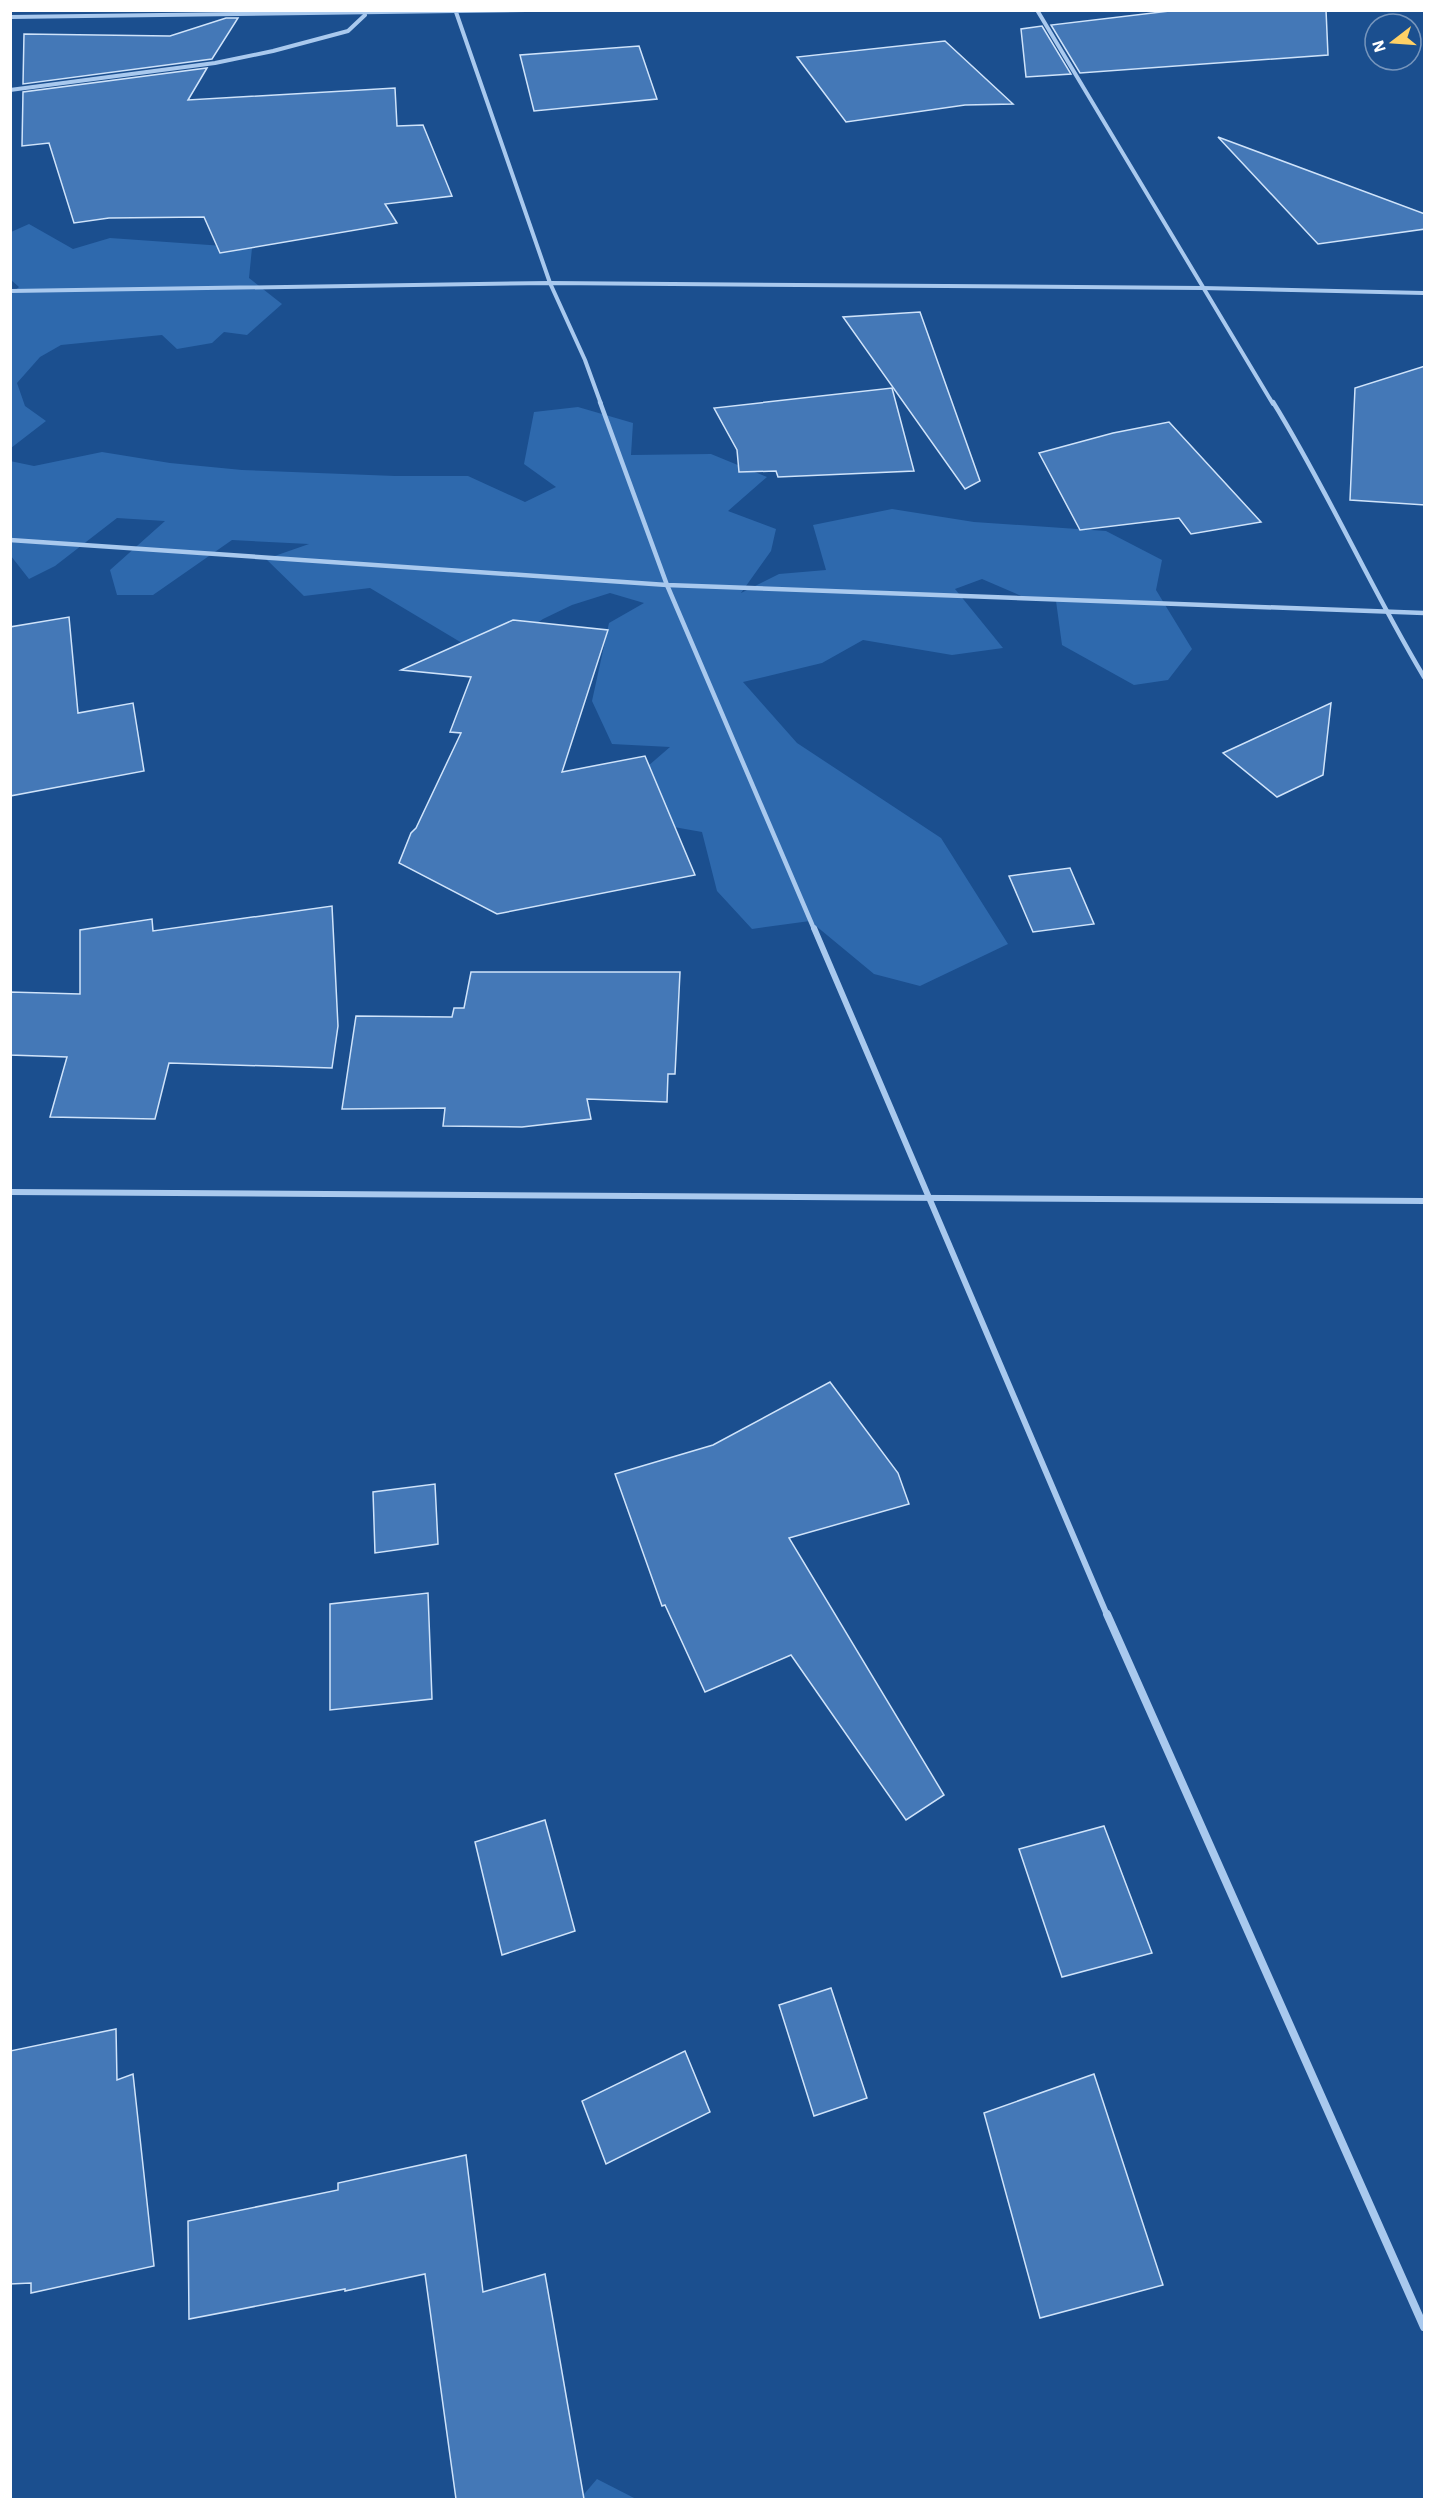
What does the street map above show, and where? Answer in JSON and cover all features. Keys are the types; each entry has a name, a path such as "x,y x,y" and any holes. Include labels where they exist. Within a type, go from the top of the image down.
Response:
{"street":[{"path":"10,17 365,14 526,10"},
{"path":"1036,10 1296,440 1384,610 1425,677"},
{"path":"456,12 550,284 585,360 667,585 1121,1647 1425,2326"},
{"path":"10,90 215,63 273,51 348,31 365,14"},
{"path":"10,291 550,284 1202,288 1425,293"},
{"path":"10,540 667,585 1425,613"},
{"path":"10,1192 1425,1201"}],"shaded area":[{"path":"29,224 73,249 110,238 252,248 249,278 282,304 247,335 224,332 212,343 177,349 162,335 61,345 40,357 17,383 25,406 46,421 11,448 10,295 19,287 11,280 11,232"},
{"path":"578,407 633,423 631,455 711,454 767,477 728,511 776,529 771,551 741,593 779,574 826,570 813,525 892,509 974,522 1106,531 1162,560 1156,590 1192,649 1168,680 1134,685 1062,645 1056,601 1026,598 982,579 955,589 1003,648 952,655 863,640 822,663 743,682 797,743 941,838 1008,944 920,986 874,974 810,921 752,929 717,891 702,832 651,823 633,779 670,747 612,744 592,701 609,623 644,603 610,593 572,605 543,619 511,641 472,649 370,588 304,596 266,559 309,544 232,540 153,595 117,595 110,570 165,521 117,518 55,566 29,579 11,556 10,461 34,466 102,452 170,463 242,470 395,476 468,476 525,502 556,487 524,464 534,412"},
{"path":"597,2479 636,2499 579,2500"}],"building":[{"path":"1178,10 1326,10 1328,55 1080,73 1051,25"},
{"path":"226,18 238,18 212,59 23,84 24,34 170,36"},
{"path":"1042,26 1071,74 1026,77 1021,29"},
{"path":"945,41 1013,104 965,105 846,122 797,57"},
{"path":"639,46 657,99 534,111 520,55"},
{"path":"207,68 188,100 395,88 397,126 423,125 452,196 385,204 397,223 220,253 204,217 109,218 74,223 49,143 22,146 23,92"},
{"path":"1218,137 1425,214 1425,229 1318,244"},
{"path":"920,312 980,481 965,489 843,317"},
{"path":"1425,366 1425,505 1350,500 1355,388"},
{"path":"892,388 914,471 778,477 776,471 739,472 737,450 714,408"},
{"path":"1169,422 1261,522 1191,534 1179,518 1080,530 1039,453 1113,433"},
{"path":"69,617 78,713 133,703 144,771 10,796 10,627"},
{"path":"513,620 608,630 562,772 645,756 695,875 497,914 399,863 411,833 416,828 461,733 450,732 471,677 401,670"},
{"path":"1331,703 1323,775 1277,797 1223,753"},
{"path":"1070,868 1094,924 1033,932 1009,876"},
{"path":"332,906 338,1026 332,1068 169,1063 155,1119 50,1117 67,1057 10,1055 10,992 80,994 80,930 152,919 153,931"},
{"path":"471,972 680,972 675,1074 668,1074 667,1102 587,1099 591,1119 522,1127 443,1126 445,1108 342,1109 356,1016 452,1017 454,1008 464,1008"},
{"path":"830,1382 898,1473 909,1504 789,1538 944,1795 906,1820 791,1655 705,1692 665,1605 662,1606 615,1474 713,1445"},
{"path":"435,1484 438,1544 375,1553 373,1492"},
{"path":"428,1593 432,1699 330,1710 330,1604"},
{"path":"545,1820 575,1931 502,1955 475,1842"},
{"path":"1104,1826 1152,1953 1062,1977 1019,1849"},
{"path":"831,1988 867,2098 814,2116 779,2005"},
{"path":"116,2029 117,2080 133,2074 154,2266 31,2293 31,2283 10,2284 10,2051"},
{"path":"685,2051 710,2112 606,2164 582,2101"},
{"path":"1094,2074 1163,2285 1040,2318 984,2113"},
{"path":"466,2155 483,2292 545,2274 584,2499 456,2499 425,2274 189,2319 188,2221 338,2190 338,2183"}]}
